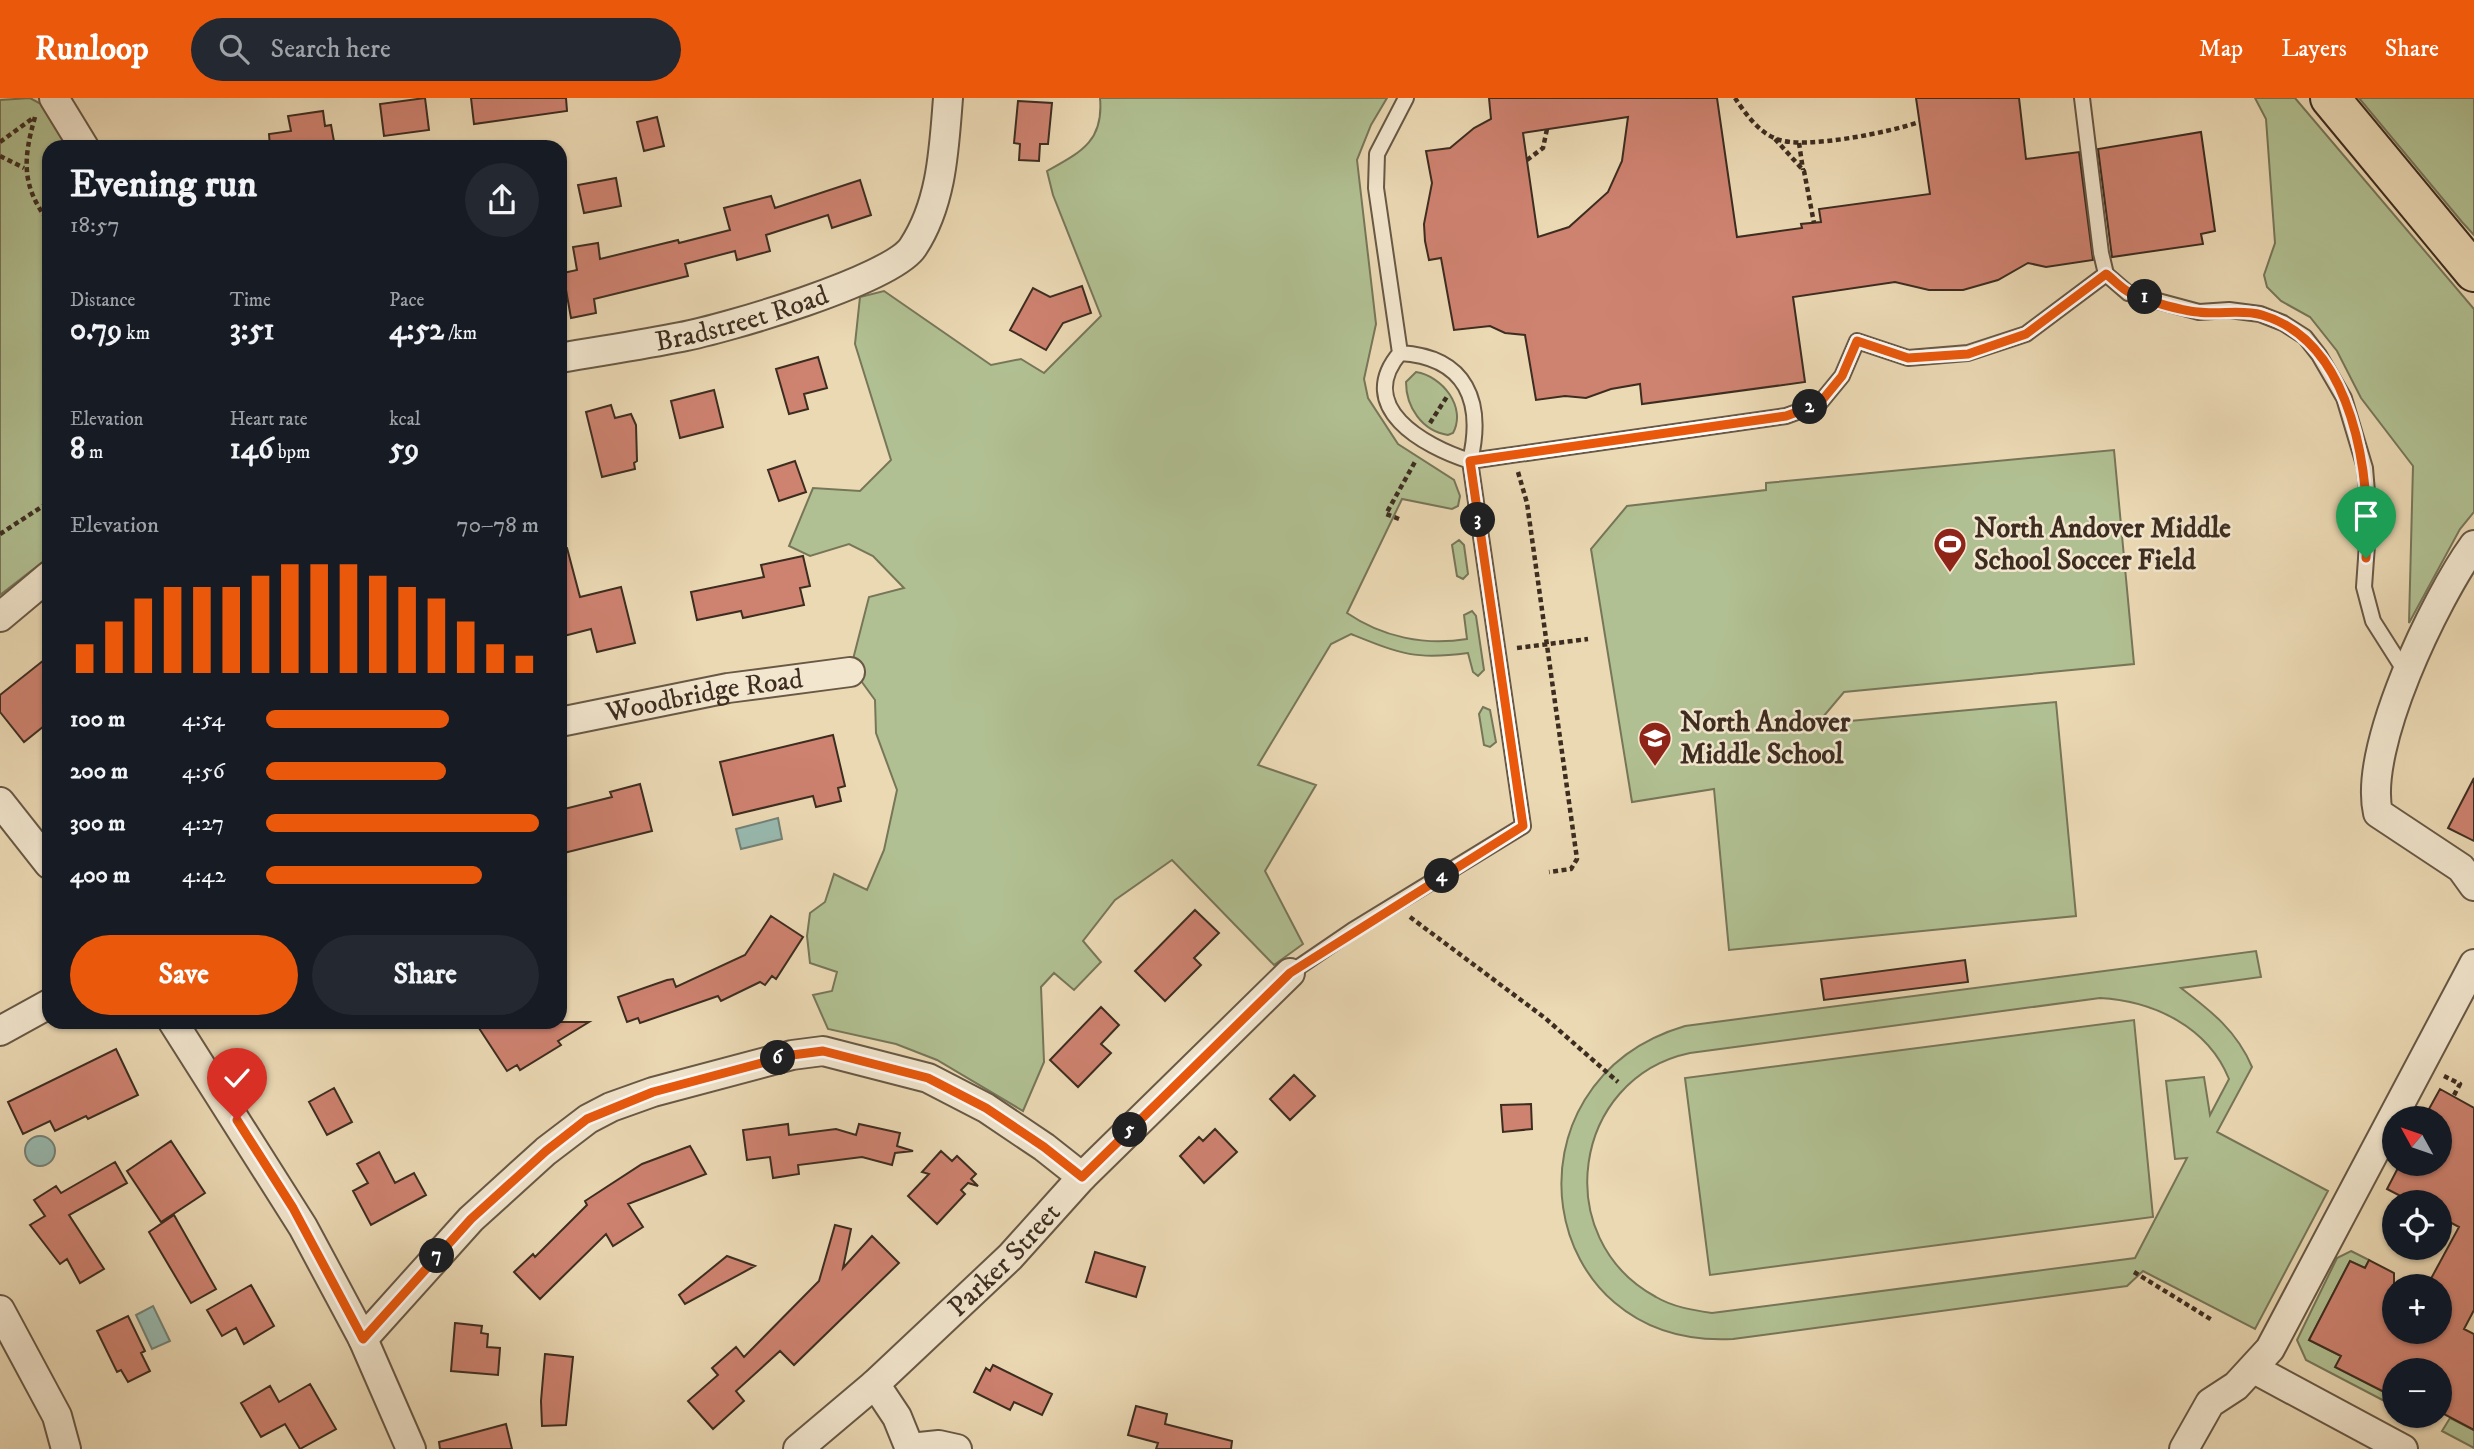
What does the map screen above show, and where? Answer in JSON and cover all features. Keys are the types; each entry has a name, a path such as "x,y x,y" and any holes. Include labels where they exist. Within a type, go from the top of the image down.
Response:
{"main road":[{"path":"2330,98 2474,272"}],"street":[{"name":"Bradstreet Road","path":"567,357 684,337 874,277 912,250 929,219 937,190 948,98"},
{"path":"48,104 78,140"},
{"path":"2474,545 2441,602 2407,674 2384,735 2376,787 2378,813 2461,868 2474,886"},
{"path":"0,617 42,582"},
{"name":"Woodbridge Road","path":"567,721 728,688 850,672"},
{"path":"0,802 42,855"},
{"path":"2184,1449 2210,1403 2254,1369 2270,1349 2474,964"},
{"name":"Parker Street","path":"798,1449 875,1384 1010,1257 1082,1177 1290,973"},
{"path":"0,1031 42,1008"},
{"path":"178,1029 293,1208 363,1339 411,1449"},
{"path":"363,1339 471,1219 546,1151 587,1119 653,1092 792,1055 823,1051 928,1078 986,1108 1044,1147 1082,1177"},
{"path":"0,1310 57,1416 66,1449"},
{"path":"2254,1369 2403,1449"},
{"path":"875,1384 897,1418 910,1448 939,1445 957,1449"}],"lane":[{"path":"1406,98 1377,154 1376,187 1400,353 1383,381 1388,401 1409,432 1442,452 1470,461 1786,416 1819,404 1842,376 1857,341 1908,358 1968,354 2026,334 2106,274"},
{"path":"2082,98 2101,253 2106,274 2128,293 2199,312 2228,310 2260,314 2305,337 2344,398 2365,468 2369,516 2364,587 2373,621 2407,674"},
{"path":"1290,973 1523,826 1470,461 1477,431 1475,408 1464,383 1449,368 1431,359 1400,353"}],"path":[{"path":"1735,98 1757,125 1804,171"},
{"path":"0,142 48,104"},
{"path":"42,213 24,168 48,104"},
{"path":"1774,139 1799,143 1899,129 1919,122"},
{"path":"1527,160 1543,148 1547,130"},
{"path":"1799,143 1814,223"},
{"path":"0,156 24,168"},
{"path":"1428,426 1448,394"},
{"path":"1399,520 1386,514 1416,460"},
{"path":"1518,470 1527,503 1577,859 1571,869 1549,872"},
{"path":"0,534 42,507"},
{"path":"1499,650 1588,639"},
{"path":"1399,902 1416,924 1545,1018 1618,1082"},
{"path":"2134,1272 2212,1320"}],"green space":[{"path":"30,98 41,104 63,140 42,140 42,562 0,595 0,100"},
{"path":"1100,98 1387,98 1371,125 1357,160 1376,324 1364,379 1368,398 1398,444 1454,480 1460,496 1458,506 1452,509 1402,499 1347,613 1389,634 1420,640 1451,641 1467,639 1464,615 1472,611 1476,616 1484,670 1478,676 1473,672 1468,653 1434,656 1408,654 1351,634 1331,644 1258,765 1316,785 1265,871 1303,944 1274,965 1172,860 1115,900 1083,941 1101,962 1074,990 1054,973 1041,987 1044,1062 1023,1111 937,1060 896,1044 828,1029 813,995 832,991 837,972 810,963 807,936 810,913 825,902 834,874 867,890 884,850 897,790 876,733 875,700 851,667 869,597 904,588 873,556 849,544 810,556 789,546 813,488 860,491 891,460 855,344 860,297 884,291 991,365 1021,359 1044,373 1101,316 1053,195 1047,171 1088,144 1098,125"},
{"path":"2255,98 2295,98 2474,309 2474,512 2460,529 2409,623 2413,466 2361,398 2337,351 2310,317 2281,301 2267,287 2264,275 2275,243 2266,119"},
{"path":"2359,98 2474,98 2474,235 2462,222"},
{"path":"1416,372 1435,380 1450,394 1457,413 1453,433 1448,435 1430,429 1412,409 1406,382"},
{"path":"2114,450 2134,664 1844,692 1817,724 2056,702 2076,916 1729,950 1714,789 1632,802 1591,549 1627,506 1766,490 1766,483"},
{"path":"1459,540 1464,545 1468,574 1463,579 1457,576 1452,545"},
{"path":"1483,707 1490,710 1496,742 1490,747 1484,745 1479,714"},
{"path":"2256,951 2261,977 2181,988 2231,1032 2252,1067 2217,1132 2328,1191 2255,1329 2143,1271 2127,1286 1733,1339 1666,1331 1615,1303 1580,1260 1563,1208 1564,1153 1585,1100 1625,1056 1685,1026","holes":["2100,998 2120,1000 2159,1011 2193,1031 2208,1045 2229,1079 2210,1115 2204,1077 2166,1081 2175,1159 2187,1158 2135,1258 1712,1313 1676,1306 1656,1297 1622,1271 1600,1238 1589,1201 1589,1163 1599,1126 1620,1094 1650,1068 1690,1053"]},
{"path":"2134,1020 2153,1217 1710,1275 1685,1078"},
{"path":"2351,1251 2369,1260 2365,1268 2350,1261 2309,1340 2341,1356 2336,1367 2382,1391 2382,1400 2306,1360 2297,1340 2337,1258"},
{"path":"2452,1419 2474,1430 2474,1448 2442,1431 2444,1428 2452,1428"}],"water":[{"path":"778,818 782,839 741,849 736,829"},
{"path":"40,1136 51,1140 55,1151 51,1162 40,1166 29,1162 25,1151 29,1140"},
{"path":"153,1306 170,1341 152,1349 136,1315"}],"building":[{"path":"425,98 429,130 384,136 380,104"},
{"path":"471,98 566,98 567,111 474,124"},
{"path":"1489,98 1717,98 1737,237 1802,228 1801,224 1821,222 1819,209 1930,194 1916,98 2019,98 2026,159 2079,152 2093,260 2046,267 2028,263 1998,280 1963,290 1929,290 1895,282 1793,297 1805,382 1642,404 1640,384 1611,389 1586,398 1565,396 1536,400 1525,335 1505,333 1490,326 1454,330 1441,258 1429,260 1425,241 1424,224 1432,183 1426,151 1450,148 1474,128 1491,119","holes":["1628,117 1622,161 1608,192 1569,227 1538,237 1523,133"]},
{"path":"1018,101 1052,103 1048,144 1040,144 1039,161 1019,160 1020,144 1014,143"},
{"path":"323,111 325,126 331,125 334,140 269,140 269,134 291,131 288,116"},
{"path":"657,117 664,146 644,151 637,122"},
{"path":"2201,132 2215,231 2201,234 2203,244 2112,257 2098,149"},
{"path":"616,178 621,206 584,213 578,185"},
{"path":"860,180 871,215 832,228 828,215 766,235 770,251 737,260 735,251 685,264 688,276 594,299 596,313 571,318 567,272 577,270 573,247 598,243 600,259 730,230 724,208 771,196 775,208"},
{"path":"1082,286 1091,313 1063,323 1046,350 1010,330 1033,288 1050,297"},
{"path":"818,357 827,388 804,394 808,409 789,414 776,369"},
{"path":"714,390 723,427 680,438 671,401"},
{"path":"611,405 615,418 631,414 636,425 637,461 634,463 635,469 602,477 586,412"},
{"path":"795,461 806,492 779,501 768,470"},
{"path":"567,548 580,597 621,587 635,643 597,652 591,629 567,635"},
{"path":"803,556 810,586 800,588 804,605 743,618 741,611 697,620 691,592 764,577 761,565"},
{"path":"42,662 42,728 24,742 0,712 0,695"},
{"path":"833,735 845,786 838,788 841,801 816,807 813,796 733,815 720,762"},
{"path":"2474,778 2474,841 2448,828"},
{"path":"640,784 652,831 567,852 567,808 612,797 610,792"},
{"path":"1195,910 1219,933 1194,958 1201,965 1165,1001 1135,971"},
{"path":"771,916 803,937 776,979 772,976 765,985 760,982 721,1001 718,996 640,1023 638,1018 627,1022 618,997 667,980 673,979 676,987 745,955"},
{"path":"1965,960 1968,982 1824,1000 1821,979"},
{"path":"1101,1007 1119,1025 1101,1044 1111,1053 1078,1087 1050,1060"},
{"path":"567,1022 589,1022 558,1041 561,1045 520,1070 517,1065 507,1071 480,1029 567,1029"},
{"path":"116,1049 138,1095 88,1119 86,1116 55,1131 50,1121 23,1134 8,1102"},
{"path":"1294,1075 1315,1096 1290,1120 1270,1099"},
{"path":"334,1088 352,1122 327,1135 309,1102"},
{"path":"2440,1089 2474,1108 2474,1310 2464,1329 2474,1334 2474,1430 2452,1418 2452,1358 2382,1358 2382,1391 2335,1367 2341,1356 2309,1340 2350,1261 2365,1268 2369,1260 2394,1273 2382,1274 2382,1344 2452,1344 2452,1274 2434,1274 2441,1260 2452,1260 2452,1240 2459,1227 2452,1223 2452,1190 2387,1189 2394,1176 2452,1176 2452,1106 2431,1106"},
{"path":"1531,1104 1532,1129 1503,1132 1501,1105"},
{"path":"788,1124 789,1135 836,1129 856,1135 859,1124 900,1133 897,1146 913,1151 895,1153 892,1165 862,1157 798,1165 799,1174 773,1178 770,1157 747,1160 743,1130"},
{"path":"1215,1129 1237,1152 1204,1183 1180,1156 1199,1137 1203,1141"},
{"path":"171,1141 205,1193 161,1222 127,1171"},
{"path":"690,1146 706,1174 628,1204 643,1227 613,1246 606,1234 540,1299 514,1272 533,1254 535,1257 587,1205 585,1201 642,1164"},
{"path":"941,1151 952,1161 957,1156 976,1174 971,1179 978,1186 968,1183 961,1190 965,1194 937,1224 908,1196 929,1174 922,1172"},
{"path":"379,1152 395,1183 414,1173 426,1195 371,1225 353,1191 368,1183 357,1164"},
{"path":"115,1162 127,1183 69,1215 104,1269 80,1283 67,1259 60,1264 30,1225 45,1216 34,1200 56,1186 61,1193"},
{"path":"174,1215 216,1289 191,1303 149,1232"},
{"path":"835,1225 851,1229 843,1268 872,1236 899,1263 794,1365 780,1351 736,1391 744,1401 713,1429 688,1401 718,1375 712,1368 736,1347 744,1357 819,1281"},
{"path":"1095,1252 1145,1267 1136,1297 1086,1282"},
{"path":"727,1256 755,1266 685,1304 679,1295"},
{"path":"251,1285 274,1326 244,1344 236,1328 222,1336 207,1310"},
{"path":"128,1316 145,1351 141,1353 150,1371 128,1382 121,1370 117,1372 97,1331"},
{"path":"455,1323 482,1326 481,1333 488,1334 487,1347 500,1348 498,1375 451,1371"},
{"path":"545,1354 573,1357 566,1425 542,1426"},
{"path":"993,1365 1052,1394 1042,1415 1014,1402 1010,1410 974,1392 986,1368 990,1371"},
{"path":"310,1384 336,1429 300,1449 285,1424 261,1437 241,1403 270,1386 279,1402"},
{"path":"1136,1406 1167,1414 1165,1424 1232,1441 1231,1449 1156,1449 1158,1443 1128,1435"},
{"path":"506,1424 512,1449 440,1449 439,1442"}],"place":[{"name":"North Andover Middle School Soccer Field","path":"1950,574"},
{"name":"North Andover Middle School","path":"1655,768"}],"route":[{"path":"237,1120 293,1208 363,1339 471,1219 546,1151 587,1119 653,1092 752,1064 823,1051 928,1078 986,1108 1044,1147 1082,1177 1290,973 1353,930 1523,826 1470,461 1786,416 1819,404 1842,376 1857,341 1908,358 1968,354 2026,334 2106,274 2128,293 2199,312 2228,310 2260,314 2283,323 2305,337 2344,398 2365,468 2369,516 2366,558"}]}
